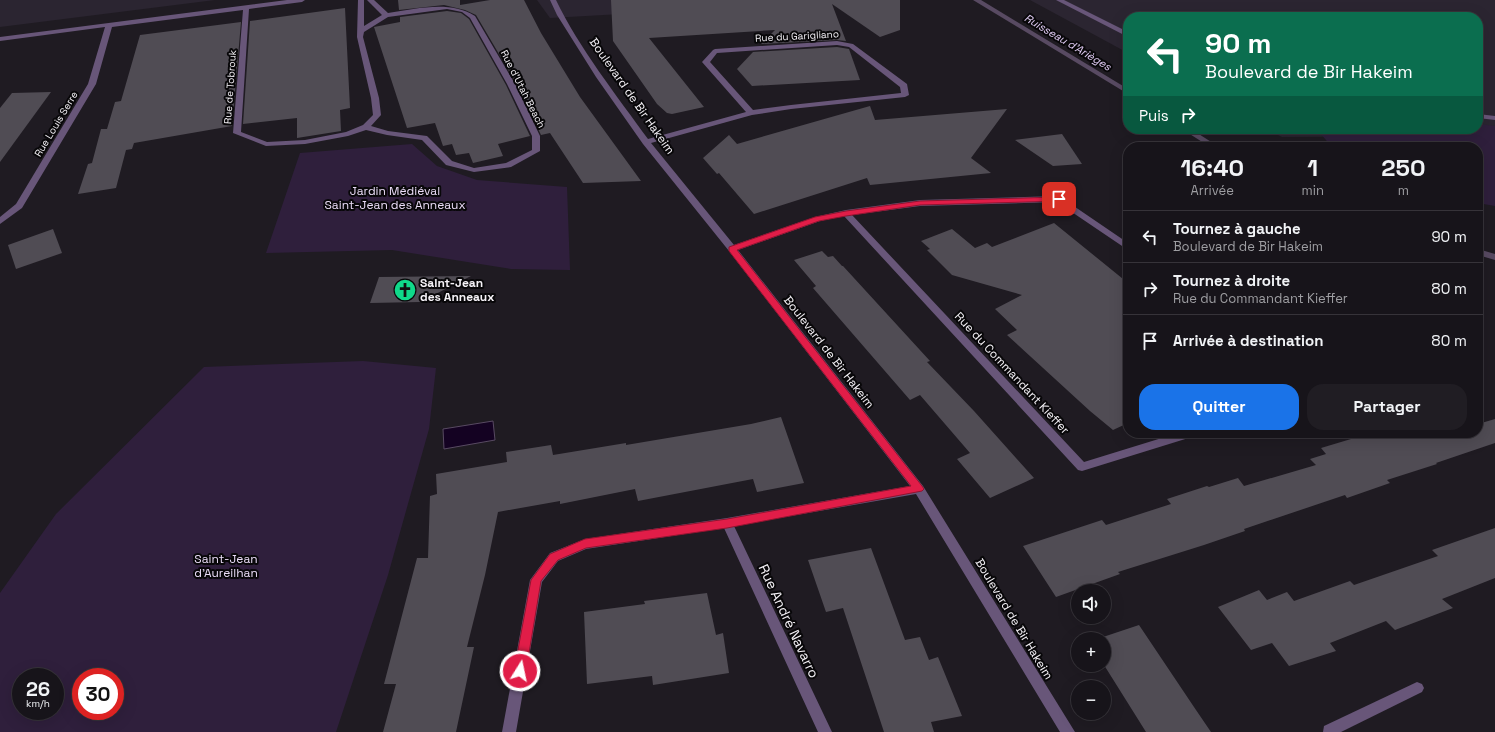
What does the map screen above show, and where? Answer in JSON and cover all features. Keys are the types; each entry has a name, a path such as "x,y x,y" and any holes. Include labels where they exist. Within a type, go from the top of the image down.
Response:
{"street":[{"path":"0,38 109,26 302,0"},
{"path":"361,0 360,37 375,98 377,115 366,127"},
{"path":"370,0 386,15"},
{"name":"Boulevard de Bir Hakeim","path":"553,0 560,15 600,77 646,142 732,249 919,489 1068,732"},
{"path":"1059,0 1123,32"},
{"name":"Rue de Tobrouk","path":"246,7 237,132 266,144 305,142 348,134 366,127"},
{"name":"Rue d'Utah Beach","path":"360,31 386,15 447,8 464,11 473,17 511,84 536,136 536,151 508,165 474,170 449,163 424,138 366,127"},
{"name":"Rue Louis Serre","path":"0,221 19,206 92,84 109,26"},
{"name":"Rue du Garigliano","path":"646,142 751,113 791,107 905,95 904,86 851,45 837,43 715,51 706,62 751,113"},
{"path":"1483,117 1495,118"},
{"path":"732,249 818,219 846,213 920,203 1059,199 1123,243"},
{"name":"Rue du Commandant Kieffer","path":"846,213 1082,467 1174,438"},
{"path":"510,732 536,580 554,557 585,544 727,523 919,489"},
{"name":"Rue André Navarro","path":"727,523 824,732"},
{"path":"1330,732 1329,731 1417,688"}],"shaded area":[{"path":"0,0 215,0 0,27"},
{"path":"537,0 874,0 550,18"},
{"path":"1030,0 1495,0 1495,159 1483,151 1483,142 1462,142 1442,136 1282,137 1276,134 1483,134 1483,12 1123,12 1123,50"},
{"path":"493,421 495,440 444,449 443,429"}],"green space":[{"path":"1483,125 1495,126 1495,206 1483,204 1483,142 1328,142 1321,134 1483,134"},
{"name":"Jardin Médiéval Saint-Jean des Anneaux","path":"412,144 437,166 477,180 567,187 570,270 511,269 392,250 266,253 300,153"},
{"name":"Saint-Jean d'Aureilhan","path":"363,361 436,368 429,429 388,575 336,732 0,732 0,593 56,514 204,367"}],"building":[{"path":"398,0 460,0 460,5 490,0 524,0 541,33 580,97 641,181 583,183 550,133 541,135 516,83 476,15 465,10 444,5 399,10"},
{"path":"611,0 900,0 900,30 880,37 832,4 846,41 837,40 761,44 775,30 649,38 704,107 672,114 667,113 657,104 613,41"},
{"path":"345,8 350,108 340,110 341,131 297,138 297,118 243,124 250,21"},
{"path":"447,11 461,13 469,19 506,85 530,136 498,144 503,156 473,163 469,153 456,155 452,144 443,146 435,123 407,128 374,27 400,22 400,17"},
{"path":"241,22 232,126 134,143 132,149 126,150 116,188 78,194 88,164 92,163 101,129 107,129 115,102 121,101 140,35"},
{"path":"837,47 849,49 860,80 752,86 737,69 753,52"},
{"path":"51,92 0,162 0,108 12,93"},
{"path":"870,106 875,120 1007,109 971,158 991,173 870,185 867,178 754,214 719,173 717,174 703,158 729,135 737,144"},
{"path":"1062,134 1082,164 1053,166 1015,140"},
{"path":"1054,223 1123,279 1123,425 1113,430 1090,411 1007,335 1017,330 995,309 1022,295 952,275 927,250 930,249 921,241 952,229 975,248 987,243 992,247"},
{"path":"53,229 62,253 16,269 8,245"},
{"path":"822,251 828,257 833,256 843,266 930,361 927,362 974,411 1034,478 990,498 957,459 970,453 920,395 910,400 813,288 816,286 794,260"},
{"name":"Saint-Jean des Anneaux","path":"471,276 420,302 370,303 379,277"},
{"path":"781,417 804,483 757,492 753,479 638,501 635,489 560,504 560,501 498,512 485,575 467,647 474,647 456,732 383,732 396,684 384,684 417,558 428,558 430,496 437,494 436,474 507,462 506,452 551,445 553,455 626,443 626,445 751,424"},
{"path":"1495,419 1495,443 1387,480 1390,483 1347,498 1345,495 1244,529 1245,531 1118,572 1120,574 1092,584 1071,584 1071,592 1056,597 1023,546 1102,520 1106,525 1171,504 1167,499 1207,486 1209,487 1238,478 1244,486 1316,465 1310,459 1326,454 1321,448 1354,438 1483,438 1483,423"},
{"path":"1495,528 1495,578 1442,599 1453,608 1395,630 1386,621 1330,643 1336,651 1289,666 1272,643 1251,650 1218,607 1259,590 1267,600 1287,592 1294,601 1350,581 1354,585 1438,556 1432,550"},
{"path":"871,548 905,640 920,637 929,660 938,657 962,716 931,722 934,732 884,732 843,608 826,612 808,560"},
{"path":"707,593 716,635 723,633 729,673 653,685 652,676 587,684 584,612 645,604 644,601"},
{"path":"1139,625 1211,732 1146,732 1108,672 1111,672 1111,634"}],"waterway":[{"name":"Ruisseau d'Arièges","path":"976,0 1123,89"},
{"name":"Ruisseau d'Arièges","path":"1194,134 1207,142"},
{"name":"Ruisseau d'Arièges","path":"1483,253 1495,257"}],"place":[{"name":"Saint-Jean des Anneaux","path":"405,290"}],"route":[{"path":"520,671 536,580 554,557 585,544 727,523 919,489 732,249 818,219 846,213 920,203 1059,199"}]}
